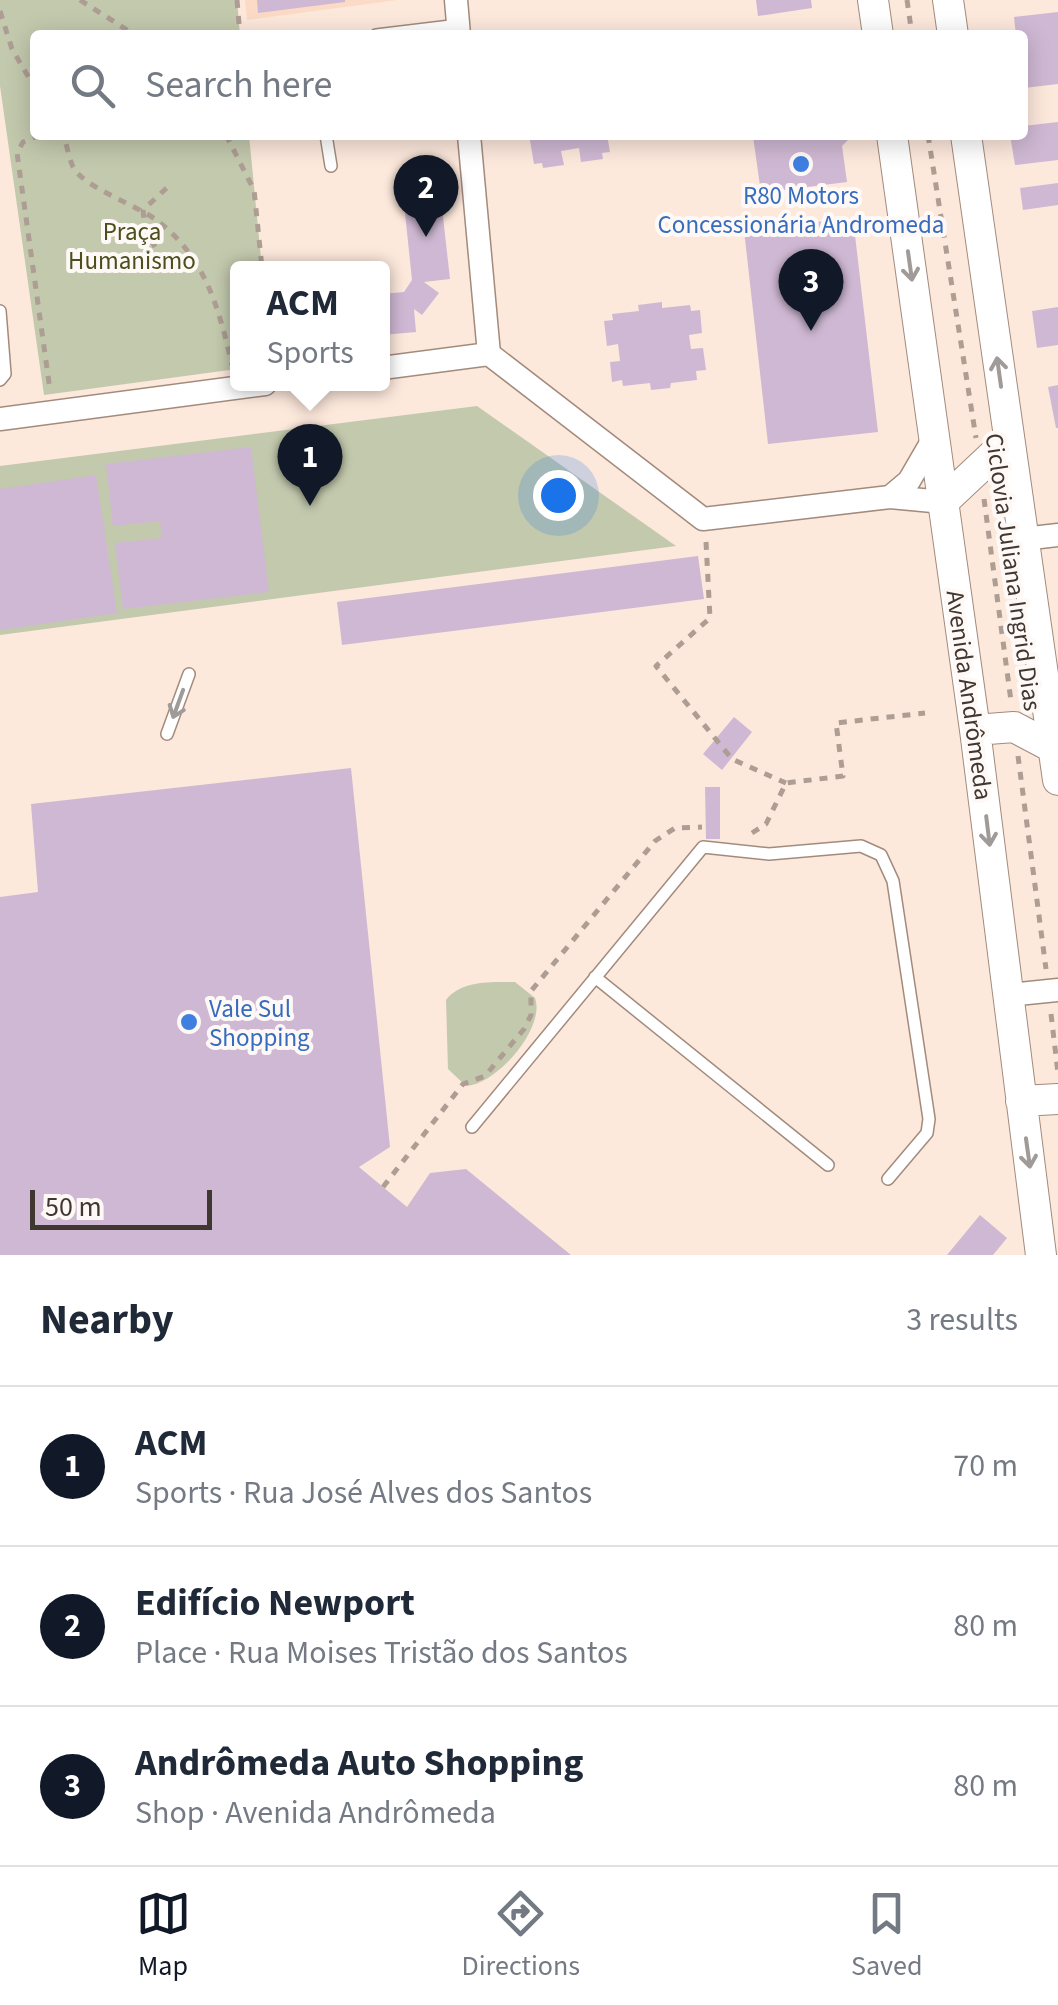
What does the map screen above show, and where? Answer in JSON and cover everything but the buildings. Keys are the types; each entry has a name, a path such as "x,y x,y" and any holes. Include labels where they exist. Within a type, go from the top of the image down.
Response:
{"main road":[{"path":"873,0 877,30"},
{"path":"948,0 952,30"},
{"name":"Avenida Andrômeda","path":"893,140 975,730 1041,1255"},
{"path":"967,140 1056,766"},
{"path":"943,502 1008,440"},
{"path":"975,730 1014,726 1056,766"},
{"path":"1021,1101 1058,1099"}],"street":[{"path":"456,0 459,30"},
{"path":"469,140 489,354"},
{"path":"390,367 489,354 704,519 890,497 943,502"},
{"path":"0,419 230,388"},
{"path":"890,497 909,480 934,438"},
{"path":"1023,539 1058,535"},
{"path":"1008,995 1054,990"}],"lane":[{"path":"327,140 330,166"},
{"path":"0,311 5,374 0,380"},
{"path":"167,734 189,674"},
{"path":"472,1126 703,847 769,854 862,846 881,854 893,882 929,1118 926,1133 888,1179"},
{"path":"595,977 828,1165"}],"path":[{"path":"80,0 127,30"},
{"path":"237,0 240,30"},
{"path":"907,0 911,30"},
{"path":"0,11 12,49 30,80"},
{"path":"30,139 23,142 17,153 53,412"},
{"path":"63,140 74,169 143,210 188,250 208,279 221,312 230,354"},
{"path":"229,140 254,190 261,261"},
{"name":"Ciclovia Juliana Ingrid Dias","path":"929,140 1054,990 1058,1075"},
{"path":"143,210 172,183"},
{"path":"143,210 146,230 155,246"},
{"path":"704,519 710,618 656,666 732,759 786,783"}],"shaded area":[{"path":"245,0 397,0 247,20"}],"green space":[{"name":"Praça Humanismo","path":"0,0 237,0 240,30 30,30 30,140 249,140 261,261 230,261 230,370 44,395 0,86"},
{"path":"477,406 676,546 0,635 0,466"},
{"path":"515,982 535,998 533,1024 526,1039 504,1066 466,1086 448,1069 446,1000 468,986"}],"place":[{"name":"R80 Motors Concessionária Andromeda","path":"801,164"},
{"name":"Edifício Newport","path":"426,237"},
{"name":"Andrômeda Auto Shopping","path":"811,331"},
{"name":"ACM","path":"310,506"},
{"name":"Vale Sul Shopping","path":"189,1022"}]}
